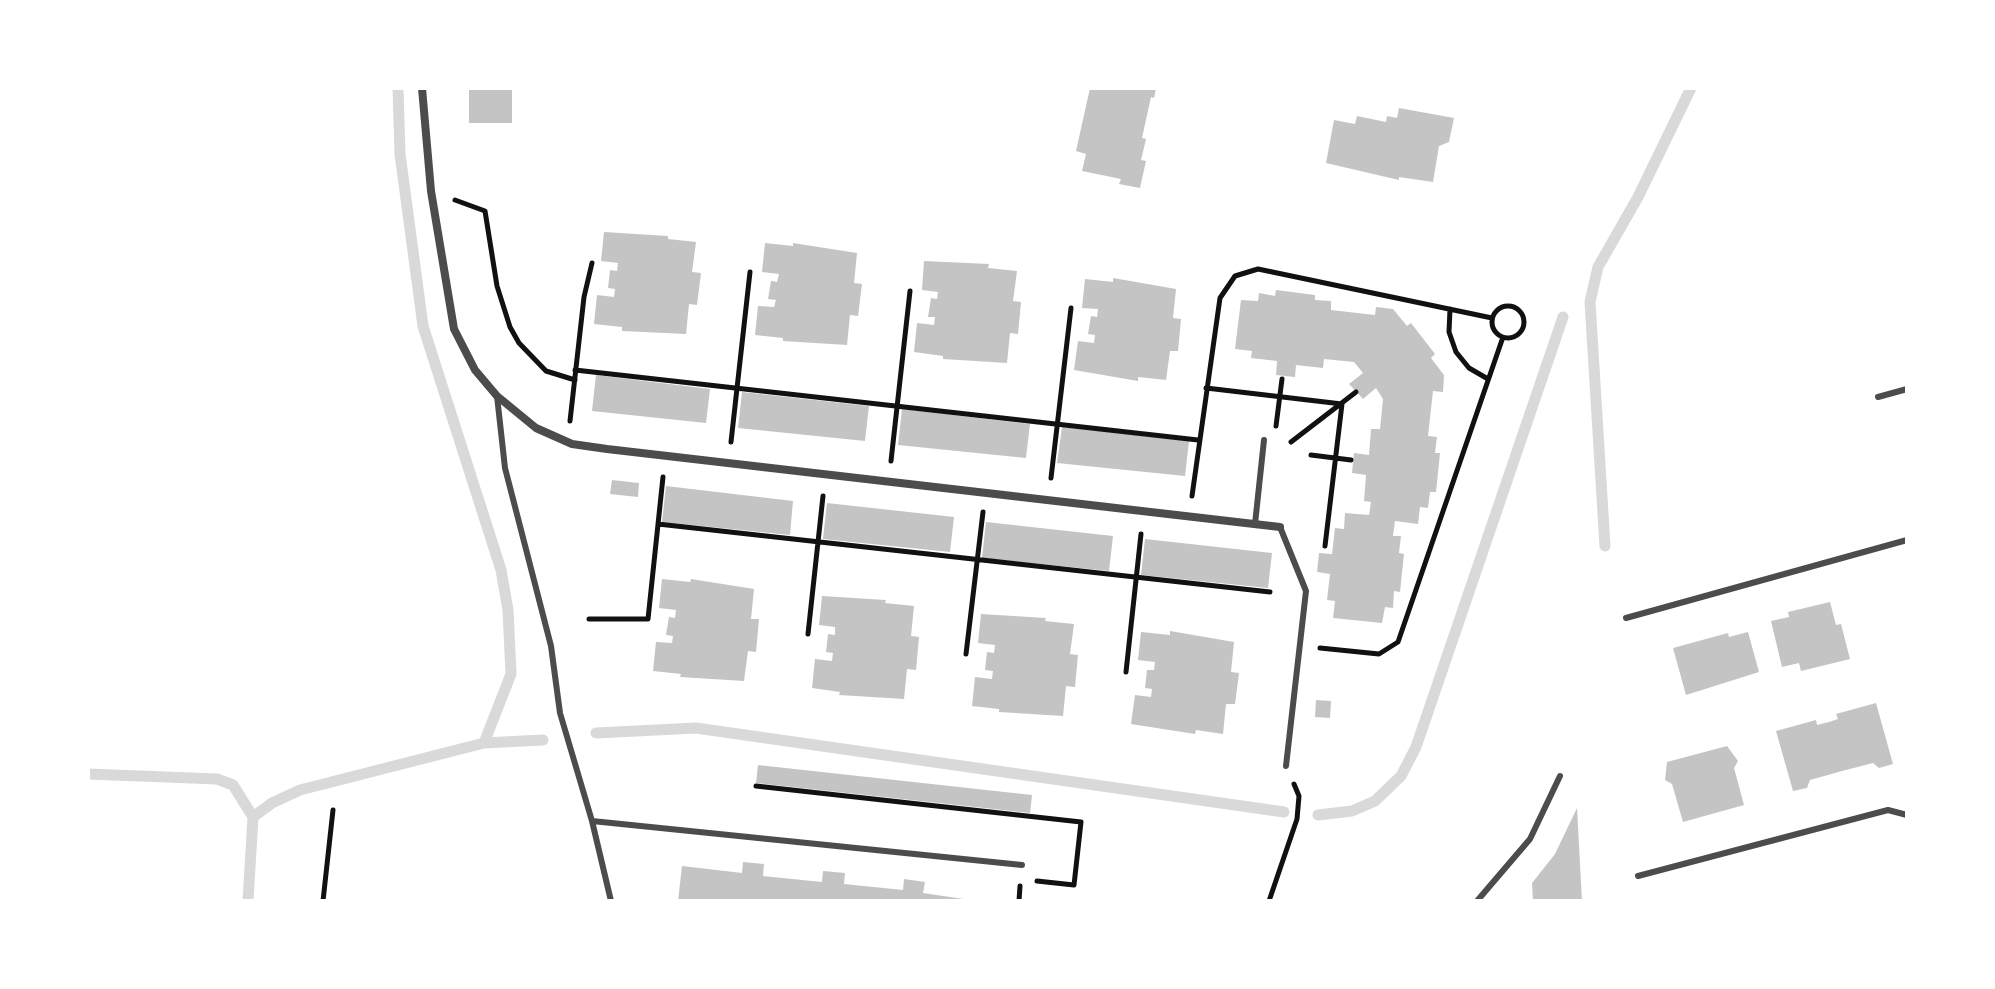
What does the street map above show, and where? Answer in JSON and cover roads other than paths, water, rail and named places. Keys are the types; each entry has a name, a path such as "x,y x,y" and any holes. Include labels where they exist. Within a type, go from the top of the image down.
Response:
{"street":[{"path":"422,88 426,159 454,329 475,370 497,396 536,428 568,442 665,456 1280,527"}],"lane":[{"path":"1878,397 1907,389"},
{"path":"497,396 505,468 551,646 560,713 592,821 611,901"},
{"path":"1255,524 1264,440"},
{"path":"1280,527 1306,591 1286,766"},
{"path":"1626,618 1907,540"},
{"path":"1477,901 1530,839 1560,776"},
{"path":"1638,876 1888,810 1907,815"},
{"path":"592,821 1022,865"}],"waterway":[{"path":"398,88 400,154 423,326 501,570 508,610 511,674 484,743"},
{"path":"1605,546 1590,302 1598,267 1638,197 1691,88"},
{"path":"1318,815 1352,811 1375,801 1401,776 1416,747 1563,317"},
{"path":"596,733 696,728 1284,812"},
{"path":"248,901 253,817 272,803 300,790 484,743 543,740"},
{"path":"88,774 217,779 233,785 253,817"}]}
